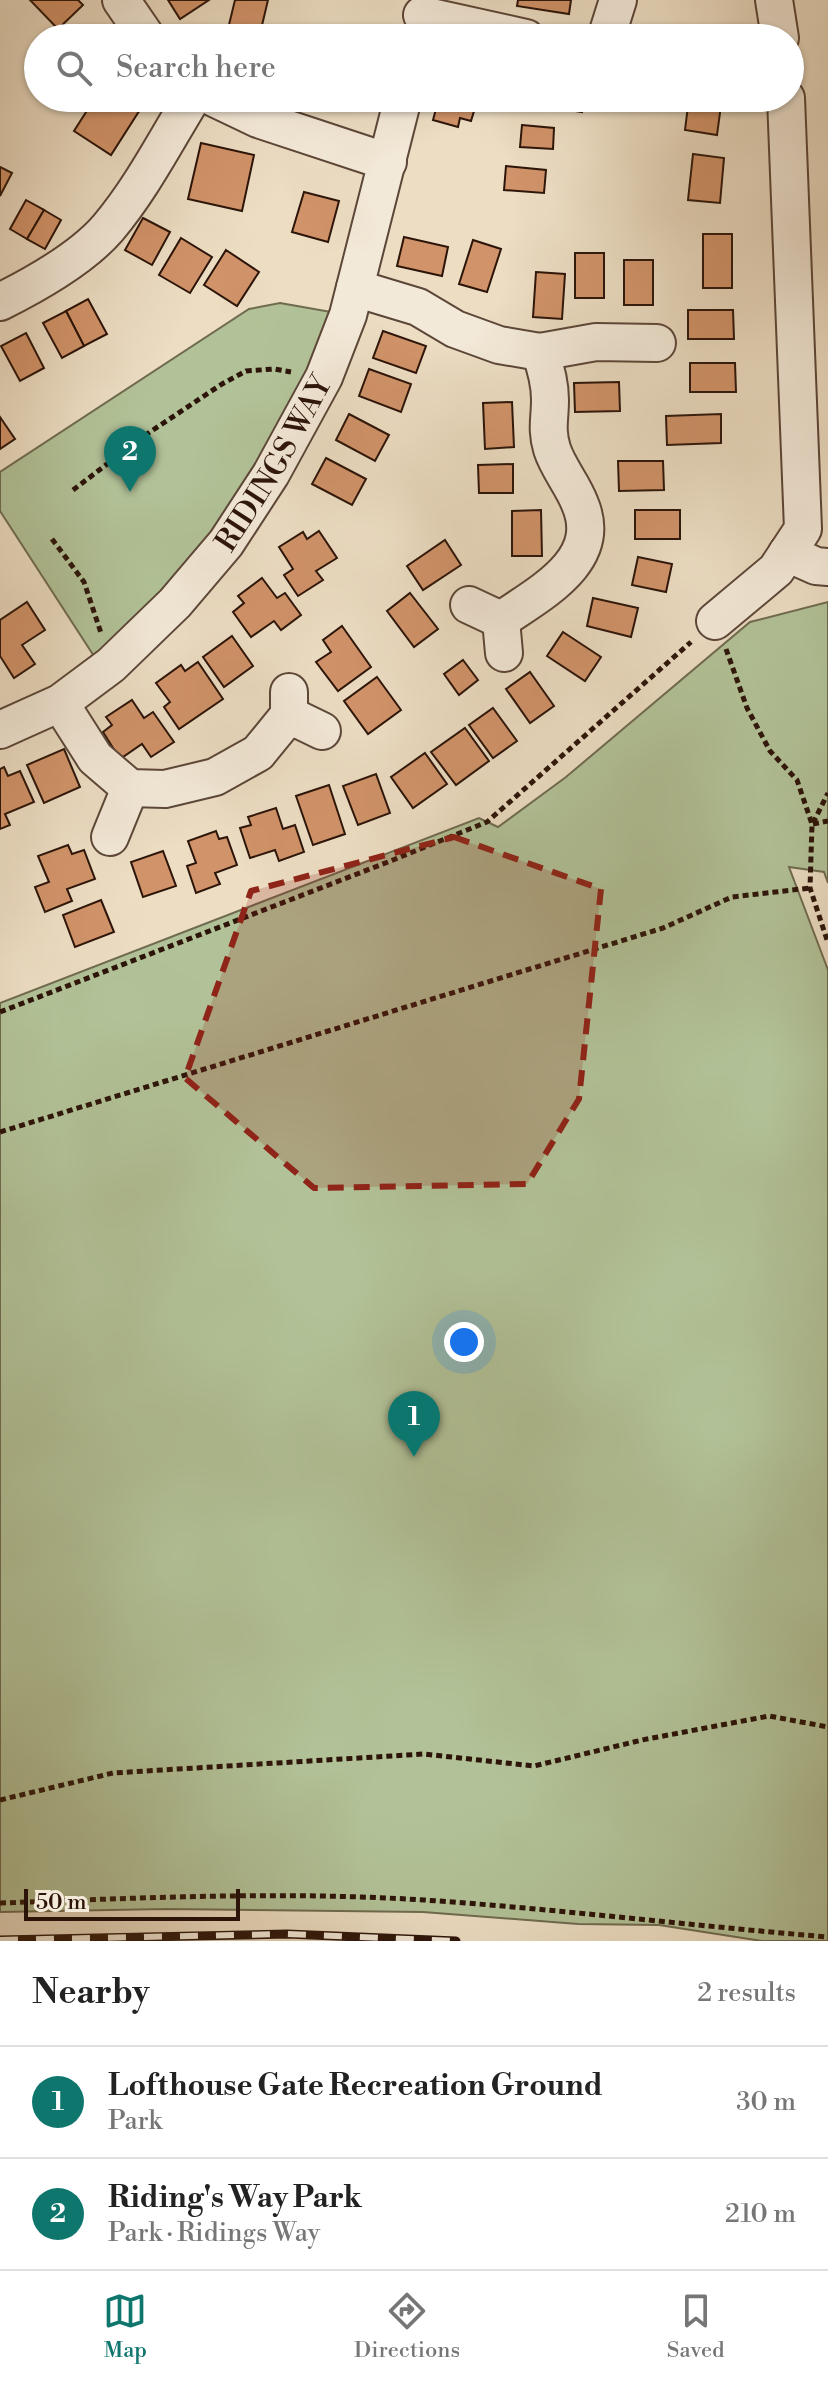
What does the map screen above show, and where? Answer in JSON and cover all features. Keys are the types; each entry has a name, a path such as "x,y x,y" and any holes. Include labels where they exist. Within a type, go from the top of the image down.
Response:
{"street":[{"path":"121,0 137,24"},
{"path":"610,24 618,0"},
{"path":"774,0 778,24"},
{"path":"422,18 453,24"},
{"path":"4,292 72,258 106,231 132,196 183,112"},
{"path":"243,112 388,162"},
{"name":"RIDINGS WAY","path":"0,730 60,703 111,665 175,603 226,543 271,474 324,377 348,315 400,112"},
{"path":"715,621 776,570 803,529 787,112"},
{"path":"355,288 418,307 455,329 499,345 540,352 596,342 657,343"},
{"path":"492,626 564,576 580,550 586,528 581,505 553,451 547,424 550,402 548,375 540,352"},
{"path":"787,553 816,566 828,567"},
{"path":"60,703 95,758 130,788 165,789 215,777 258,753 289,703 322,731"},
{"path":"110,837 130,788"}],"path":[{"path":"73,490 192,402 246,371 274,369 324,377"},
{"path":"52,539 84,582 111,665"},
{"path":"0,1012 487,822 715,621 747,708 770,751 797,780 812,824 810,888 828,943"},
{"path":"812,824 828,793"},
{"path":"812,824 828,821"},
{"path":"0,1132 663,928 732,897 810,888"},
{"path":"0,1800 113,1773 424,1754 534,1766 642,1740 769,1716 828,1727"},
{"path":"0,1903 281,1895 421,1900 828,1937"}],"highlighted area":[{"path":"454,837 601,889 579,1099 527,1184 314,1188 185,1078 251,891"}],"green space":[{"path":"280,303 348,315 271,474 103,670 0,511 0,472 249,309"},
{"path":"828,602 828,883 824,872 789,867 828,970 828,1941 762,1941 659,1925 578,1924 423,1912 166,1909 0,1912 0,1003 479,818 498,827 566,777 750,622"}],"building":[{"path":"30,0 78,0 83,5 63,24 53,24"},
{"path":"168,0 209,0 180,19"},
{"path":"235,0 268,0 262,24 229,24"},
{"path":"518,0 571,0 569,14 517,6"},
{"path":"86,112 139,112 111,155 74,131"},
{"path":"435,112 474,112 471,121 460,118 458,127 433,120"},
{"path":"687,112 720,112 717,135 685,130"},
{"path":"522,125 554,128 553,149 520,147"},
{"path":"201,143 254,155 242,211 188,199"},
{"path":"693,154 724,158 720,203 688,200"},
{"path":"506,166 546,170 544,193 504,190"},
{"path":"0,167 12,173 0,196"},
{"path":"304,192 339,201 328,242 292,232"},
{"path":"26,200 44,210 27,239 10,229"},
{"path":"44,210 61,220 45,249 27,239"},
{"path":"143,218 170,232 152,265 125,250"},
{"path":"703,234 732,234 732,288 703,288"},
{"path":"404,237 448,247 442,276 397,266"},
{"path":"181,238 212,257 190,293 159,275"},
{"path":"473,240 501,249 487,292 459,284"},
{"path":"226,250 259,272 237,306 204,285"},
{"path":"575,253 604,253 604,298 575,298"},
{"path":"624,260 653,260 653,305 624,305"},
{"path":"536,272 565,274 562,319 533,317"},
{"path":"88,299 107,334 84,346 66,311"},
{"path":"688,310 733,310 734,339 688,339"},
{"path":"66,311 84,346 62,358 43,323"},
{"path":"383,331 426,346 416,373 373,358"},
{"path":"26,333 44,368 20,381 1,346"},
{"path":"690,363 735,363 736,392 690,392"},
{"path":"369,369 411,384 401,412 359,396"},
{"path":"619,382 620,411 575,412 574,383"},
{"path":"512,402 514,447 485,449 483,403"},
{"path":"349,414 389,435 375,461 336,440"},
{"path":"721,414 721,443 667,445 666,416"},
{"path":"0,417 15,439 0,449"},
{"path":"326,458 366,479 352,505 312,484"},
{"path":"618,461 663,461 664,490 619,491"},
{"path":"513,464 513,493 479,493 478,465"},
{"path":"541,510 542,556 512,556 512,511"},
{"path":"635,510 680,510 680,539 635,539"},
{"path":"319,531 337,558 316,571 323,580 298,596 284,575 293,569 279,547 303,532 307,539"},
{"path":"445,540 461,565 423,590 407,566"},
{"path":"638,557 672,564 666,592 632,585"},
{"path":"262,578 277,598 285,593 301,615 281,630 274,621 251,637 233,612 244,603 238,596"},
{"path":"410,593 438,629 414,647 387,611"},
{"path":"593,598 638,608 631,637 587,626"},
{"path":"27,602 45,630 22,645 35,664 14,678 0,656 0,620"},
{"path":"342,626 371,667 338,691 316,662 331,652 323,640"},
{"path":"563,632 601,657 585,681 547,656"},
{"path":"232,636 253,666 224,687 203,657"},
{"path":"463,660 478,680 459,695 444,674"},
{"path":"198,662 223,699 179,729 164,707 170,702 156,683 181,665 185,671"},
{"path":"530,672 554,706 530,723 506,689"},
{"path":"377,677 401,710 368,734 344,701"},
{"path":"132,700 144,718 153,712 174,742 151,757 142,744 120,759 103,732 112,725 106,717"},
{"path":"493,708 517,741 493,758 469,725"},
{"path":"465,728 489,761 456,785 431,752"},
{"path":"64,749 80,787 44,803 27,765"},
{"path":"425,753 447,784 413,808 391,777"},
{"path":"4,767 8,776 20,771 34,802 5,814 10,825 0,829 0,769"},
{"path":"376,774 390,813 358,825 343,786"},
{"path":"329,785 345,834 313,845 296,796"},
{"path":"276,808 283,829 295,825 304,852 279,861 275,850 250,858 240,828 251,825 248,817"},
{"path":"216,831 219,839 227,837 237,865 215,873 220,884 196,893 187,866 196,863 188,841"},
{"path":"68,845 72,854 84,850 95,879 67,889 72,901 45,912 35,887 49,882 38,856"},
{"path":"163,851 176,886 143,897 131,862"},
{"path":"101,900 114,932 75,947 63,915"}],"railway":[{"path":"0,1940 287,1934 456,1941"}],"place":[{"name":"Riding's Way Park","path":"130,492"},
{"name":"Lofthouse Gate Recreation Ground","path":"414,1457"}]}
